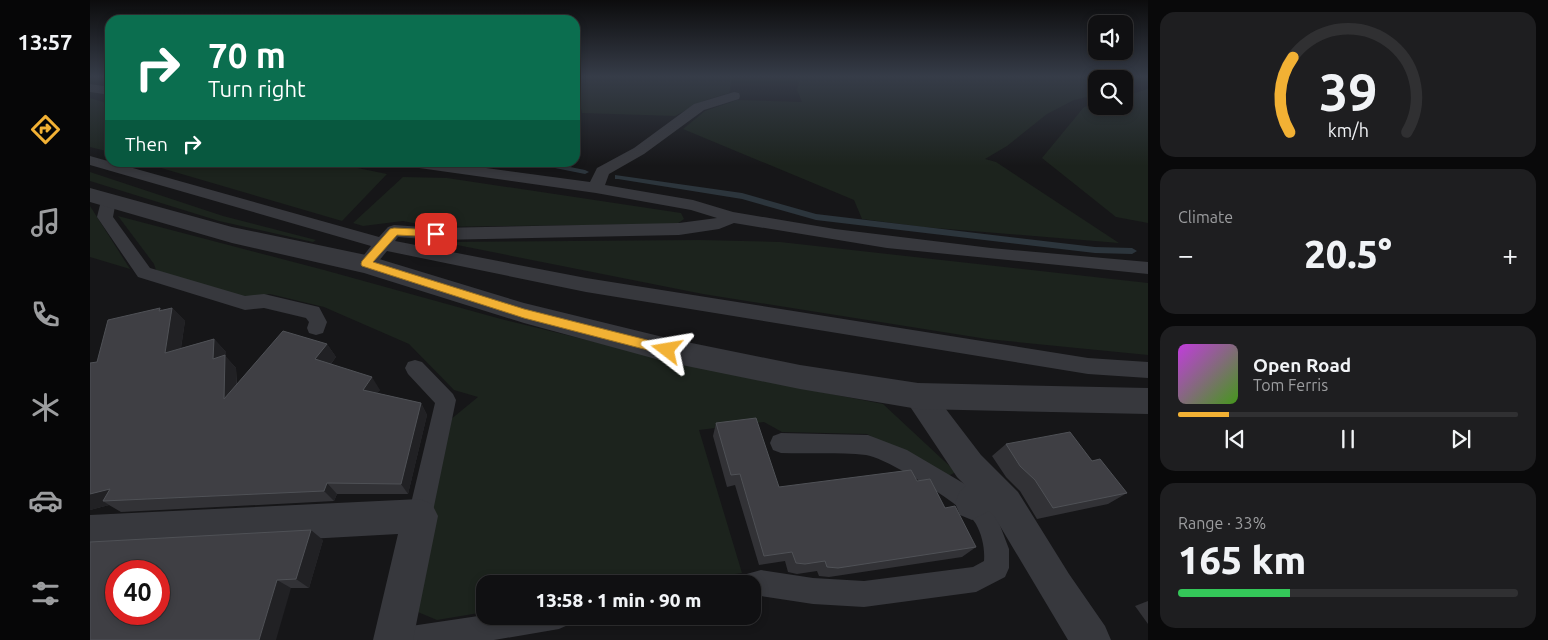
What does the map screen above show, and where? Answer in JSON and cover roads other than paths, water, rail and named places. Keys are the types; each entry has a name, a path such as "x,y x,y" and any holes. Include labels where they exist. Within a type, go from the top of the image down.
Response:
{"street":[{"path":"99,198 232,236 374,254 524,314 667,350 800,377 918,396 1148,401"},
{"path":"918,396 969,466 981,495 1006,504 1056,587 1092,640"},
{"path":"90,533 420,516 394,640"}],"lane":[{"path":"596,188 602,171 639,151 703,106"},
{"path":"90,160 105,165"},
{"path":"111,167 374,254 606,288 1088,366 1148,370"},
{"path":"441,167 596,188 693,204 732,216 788,228 977,253 1148,268"},
{"path":"99,198 105,217 144,273 245,303 264,300 312,312 318,322 316,328"},
{"path":"374,254 394,231 436,234 679,228 719,224 732,216"},
{"path":"415,368 446,400 420,516"},
{"path":"761,583 813,591 864,594 976,579 996,568 997,548 985,516 981,495 899,457 868,445 781,443"},
{"path":"411,640 504,625"}],"waterway":[{"path":"557,167 585,172"},
{"path":"618,177 742,196 816,217 1095,250 1132,251"}]}
